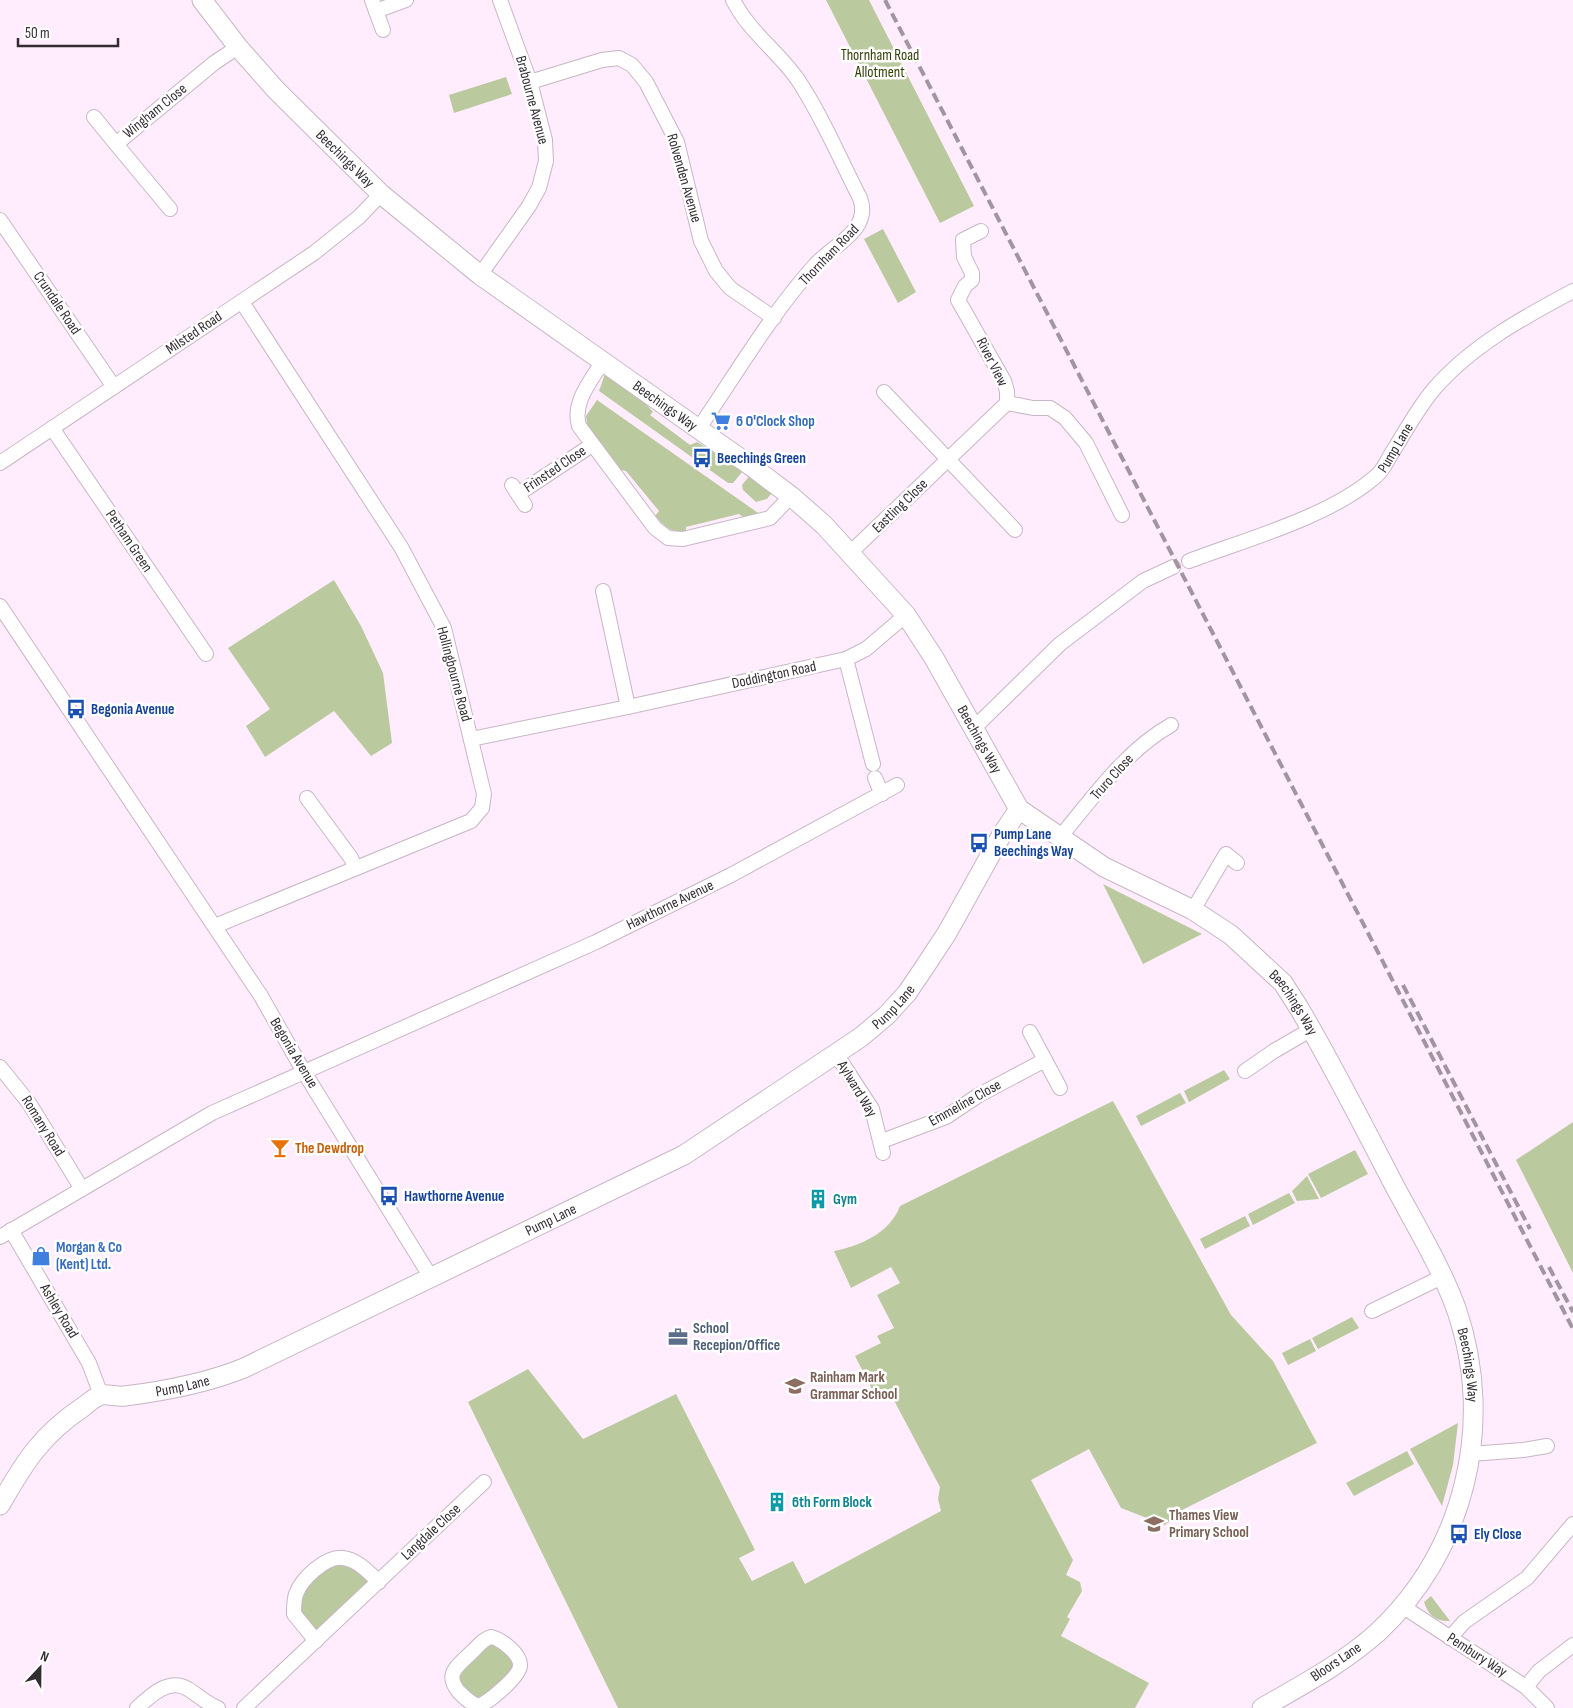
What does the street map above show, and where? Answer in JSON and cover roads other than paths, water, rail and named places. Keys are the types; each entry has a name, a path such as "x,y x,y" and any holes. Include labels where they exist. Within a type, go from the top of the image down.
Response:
{"street":[{"name":"Beechings Way","path":"202,0 238,47 282,96 381,194 480,274 699,428 791,496 851,552 906,615 1019,809 1104,867 1192,910 1231,935 1259,959 1282,983 1312,1029 1442,1277 1456,1310 1468,1359 1473,1408 1471,1454 1464,1489 1450,1531 1429,1571 1402,1606"},
{"path":"383,30 374,5 406,0"},
{"name":"Brabourne Avenue","path":"480,274 529,206 539,188 546,161 545,140 530,82 500,0"},
{"name":"Thornham Road","path":"699,428 774,318 824,255 854,232 861,220 863,205 800,84 787,66 752,28 733,0"},
{"name":"Wingham Close","path":"170,209 116,144 214,63 238,47"},
{"name":"Rolvenden Avenue","path":"530,82 602,60 619,58 632,64 646,82 677,142 701,241 716,271 730,288 774,318"},
{"path":"94,116 116,144"},
{"name":"Milsted Road","path":"0,463 326,244 359,217 381,194"},
{"name":"Crundale Road","path":"0,220 114,387"},
{"name":"River View","path":"981,231 963,240 964,257 972,273 972,280 965,286 958,300 1004,381 1008,392 1007,403 1033,408 1050,408 1065,418 1086,443 1122,515"},
{"name":"Pump Lane","path":"1190,561 1311,515 1346,498 1377,476 1434,389 1457,367 1494,337 1573,291"},
{"name":"Hollingbourne Road","path":"215,926 471,821 482,808 484,794 444,628 401,548 242,302"},
{"path":"603,361 579,402 576,416 579,426 655,528 668,538 683,539 770,518 791,496"},
{"path":"884,392 1015,530"},
{"name":"Eastling Close","path":"851,552 1007,403"},
{"name":"Petham Green","path":"52,428 206,654"},
{"name":"Frinsted Close","path":"518,495 592,445"},
{"path":"973,729 1060,644 1143,581 1173,567"},
{"path":"603,591 628,707"},
{"name":"Begonia Avenue","path":"0,606 261,996 304,1072 432,1279"},
{"name":"Doddington Road","path":"471,739 846,659 874,643 906,615"},
{"path":"846,659 874,771 882,794"},
{"name":"Truro Close","path":"1060,837 1126,761 1150,737 1171,725"},
{"name":"Hawthorne Avenue","path":"6,1233 212,1113 596,942 739,871 897,785"},
{"path":"307,798 351,858 355,867"},
{"name":"Pump Lane","path":"101,1395 135,1394 198,1382 231,1373 432,1279 684,1155 861,1037 887,1015 907,993 947,932 1001,836 1019,809"},
{"path":"1192,910 1226,854 1237,863"},
{"path":"1246,1071 1274,1051 1312,1029"},
{"path":"1030,1032 1060,1088"},
{"name":"Aylward Way","path":"836,1054 872,1109 883,1147"},
{"name":"Emmeline Close","path":"883,1147 946,1117 979,1094 1045,1060"},
{"name":"Romany Road","path":"0,1067 30,1103 82,1189"},
{"name":"Ashley Road","path":"6,1233 89,1363 101,1395"},
{"path":"1372,1311 1442,1277"},
{"path":"0,1506 28,1459 45,1437 57,1424 101,1395"},
{"path":"1471,1454 1547,1446"},
{"name":"Langdale Close","path":"244,1708 484,1482"},
{"path":"1450,1638 1464,1622 1527,1578 1573,1524"},
{"path":"316,1641 294,1614 296,1594 308,1578 330,1559 344,1558 361,1565 379,1582"},
{"name":"Pembury Way","path":"1402,1606 1526,1687 1542,1706"},
{"name":"Bloors Lane","path":"1262,1708 1326,1672 1349,1656 1378,1631 1402,1606"},
{"path":"491,1637 503,1643 517,1657 520,1665 518,1673 486,1703 478,1707 462,1695 453,1685 452,1676 457,1666 484,1639 491,1637"},
{"path":"1526,1687 1544,1666 1573,1645"},
{"path":"137,1708 157,1690 169,1686 185,1687 218,1708"}],"railway":[{"path":"885,0 1573,1329"},
{"path":"1403,985 1530,1229"},
{"path":"1549,1267 1573,1312"}],"place":[{"name":"6 O'Clock Shop","path":"721,421"},
{"name":"Beechings Green","path":"702,458"},
{"name":"Begonia Avenue","path":"76,709"},
{"name":"Pump Lane Beechings Way","path":"979,843"},
{"name":"The Dewdrop","path":"280,1148"},
{"name":"Hawthorne Avenue","path":"389,1196"},
{"name":"Gym","path":"818,1199"},
{"name":"Morgan & Co (Kent) Ltd.","path":"41,1256"},
{"name":"School Recepion/Office","path":"678,1337"},
{"name":"Rainham Mark Grammar School","path":"795,1386"},
{"name":"6th Form Block","path":"777,1502"},
{"name":"Thames View Primary School","path":"1154,1524"},
{"name":"Ely Close","path":"1459,1534"}],"park label":[{"name":"Thornham Road Allotment","path":"880,64"}]}
